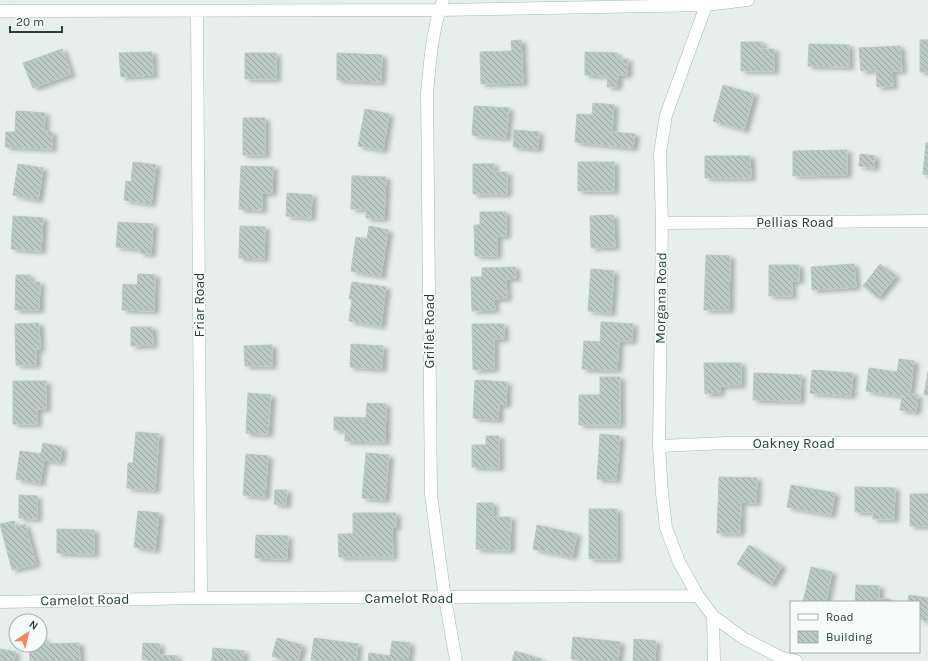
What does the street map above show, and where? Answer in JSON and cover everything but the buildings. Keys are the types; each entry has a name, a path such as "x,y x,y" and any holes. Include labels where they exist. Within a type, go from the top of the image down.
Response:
{"street":[{"path":"0,11 197,11 748,0"},
{"name":"Morgana Road","path":"698,596 679,562 666,528 662,493 660,446 662,222 660,153 666,115 707,2"},
{"name":"Griflet Road","path":"441,5 432,44 427,93 430,479 445,598 456,661"},
{"name":"Friar Road","path":"197,11 201,598"},
{"name":"Pellias Road","path":"662,222 928,221"},
{"name":"Oakney Road","path":"660,446 727,443 928,443"},
{"path":"698,596 714,616 743,638 780,657 796,661"},
{"name":"Camelot Road","path":"0,602 201,598 698,596"},
{"path":"714,616 714,661"}]}
